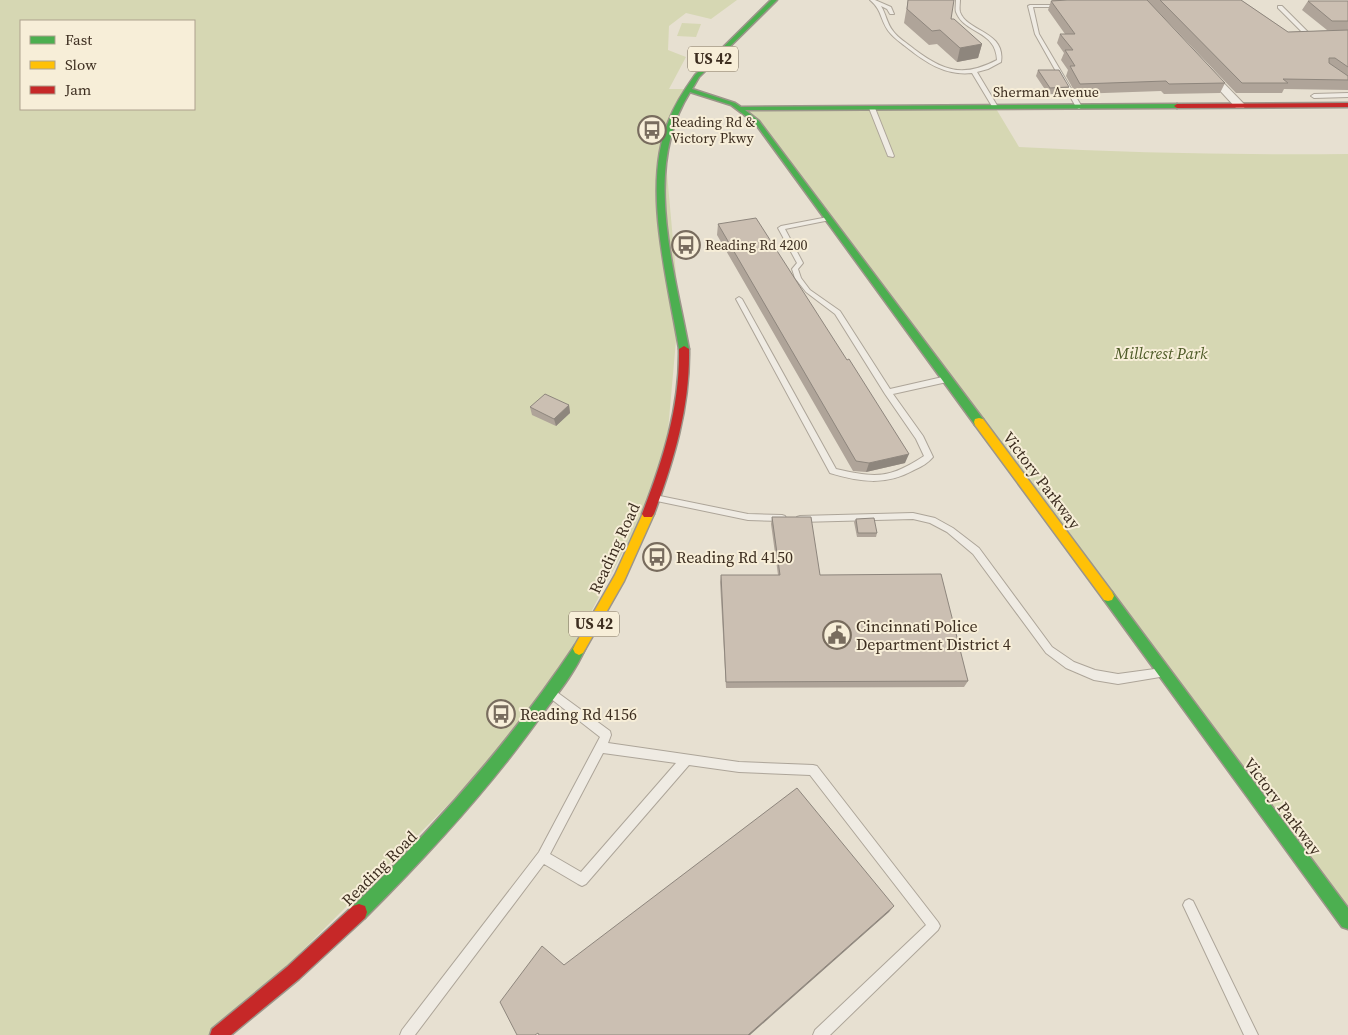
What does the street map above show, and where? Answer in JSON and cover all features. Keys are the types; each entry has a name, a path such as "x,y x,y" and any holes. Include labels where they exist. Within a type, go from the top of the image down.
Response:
{"street":[{"name":"Reading Road","path":"218,1035 304,964 397,875 492,772 534,719 551,693 599,615 627,564 667,464 684,382 684,344 679,307 668,263 662,226 659,172 664,140 687,89 703,69 774,0"},
{"path":"1200,64 1240,106"},
{"name":"Victory Parkway","path":"687,89 743,108 757,122 1348,921"},
{"name":"Sherman Avenue","path":"743,108 1348,106"}],"lane":[{"path":"874,1 881,7 892,32 927,62 952,71 974,72 999,61 1000,55 990,39 961,17 958,12 958,0"},
{"path":"1071,0 1072,6 1030,6 1038,34 1079,107"},
{"path":"874,1 889,8 895,19 888,25"},
{"path":"1280,7 1308,35"},
{"path":"974,72 994,107"},
{"path":"1314,96 1348,95"},
{"path":"872,108 891,156"},
{"path":"738,299 833,471 865,479 894,478 929,457 920,438 888,392 838,313 808,290 798,278 796,269 800,263 781,228 828,219"},
{"path":"888,392 947,379"},
{"path":"654,498 748,516 798,519 913,516 932,520 966,540 1049,650 1070,665 1094,675 1118,679 1164,673"},
{"path":"407,1035 543,856 606,734 551,693"},
{"path":"600,746 739,768 813,770 934,926 820,1035"},
{"path":"543,856 582,880 686,760"},
{"path":"1188,905 1251,1035"}],"green space":[{"path":"0,0 737,0 711,19 686,13 669,26 668,50 686,57 669,89 687,89 664,140 679,307 664,475 534,719 218,1035 0,1035"},
{"path":"682,23 701,24 696,37 677,36"},
{"name":"Millcrest Park","path":"995,107 1019,147 1184,153 1348,154 1348,921 743,108"}],"building":[{"path":"908,0 954,0 951,19 954,19 982,44 960,48 940,30 932,31 907,9"},
{"path":"1147,0 1225,83 1169,84 1166,81 1080,84 1070,66 1075,66 1065,50 1073,50 1060,34 1075,34 1051,1"},
{"path":"1160,0 1241,0 1288,32 1348,30 1348,67 1335,58 1329,58 1329,63 1348,76 1348,80 1283,79 1288,83 1242,83"},
{"path":"1308,1 1348,1 1348,21 1332,21"},
{"path":"1038,70 1059,70 1069,87 1050,88"},
{"path":"756,218 909,454 869,463 856,461 718,224"},
{"path":"545,394 569,405 554,419 530,407"},
{"name":"Cincinnati Police Department District 4","path":"772,517 811,517 820,575 941,574 968,681 726,682 721,575 780,575"},
{"path":"874,518 877,533 858,533 856,519"},
{"path":"797,788 894,906 748,1035 539,1035 538,1033 535,1035 517,1035 500,1002 542,946 564,965"}],"traffic: fast":[{"path":"684,349 661,216 661,167 665,143 672,120 697,76 774,0"},
{"path":"687,89 733,104 757,122 979,422"},
{"path":"743,108 1177,106"},
{"path":"1108,596 1348,921"},
{"path":"359,912 420,851 477,787 531,720 579,649"}],"traffic: slow":[{"path":"979,422 1108,596"},
{"path":"579,649 620,577 648,514"}],"traffic: jam":[{"path":"1177,106 1348,105"},
{"path":"648,514 663,474 680,412 683,391 684,349"},
{"path":"218,1035 293,973 359,912"}],"place":[{"name":"Reading Rd & Victory Pkwy","path":"652,130"},
{"name":"Reading Rd 4200","path":"686,245"},
{"name":"Reading Rd 4150","path":"657,557"},
{"name":"Cincinnati Police Department District 4","path":"837,635"},
{"name":"Reading Rd 4156","path":"501,714"}]}
